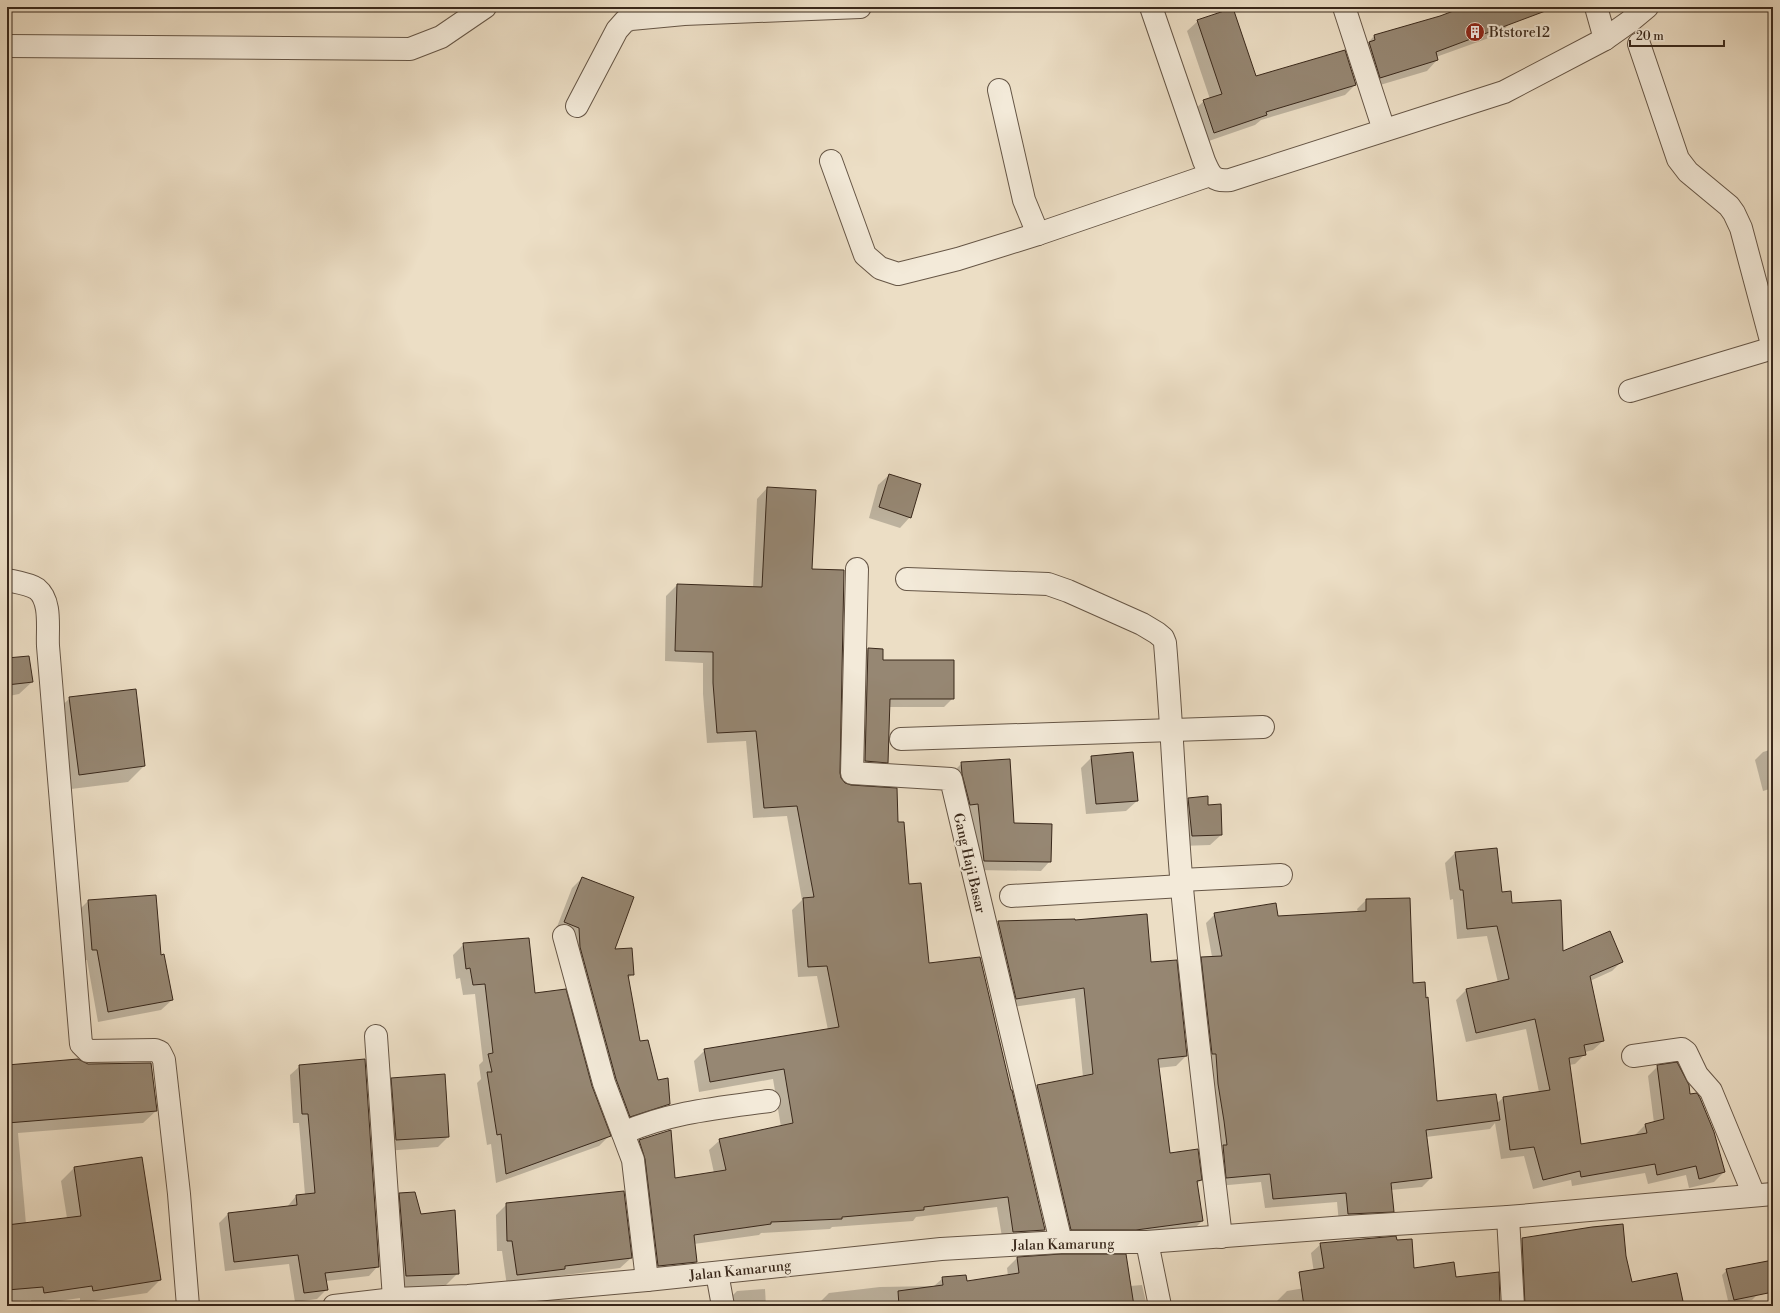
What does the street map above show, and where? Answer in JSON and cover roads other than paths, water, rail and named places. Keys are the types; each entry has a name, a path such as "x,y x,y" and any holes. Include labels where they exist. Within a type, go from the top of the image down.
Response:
{"street":[{"path":"7,46 410,49 441,37 485,7"},
{"path":"577,106 617,30 625,21 684,11 860,7"},
{"path":"1151,7 1204,161 1210,175 1220,181 1230,180 1504,92 1605,39 1647,7"},
{"path":"1344,7 1384,130"},
{"path":"1596,7 1605,39"},
{"path":"1630,391 1773,348 1741,228 1729,206 1688,172 1678,159 1639,44"},
{"path":"999,90 1024,200 1038,234"},
{"path":"831,161 865,255 880,268 898,274 958,259 1038,234 1210,175"},
{"name":"Gang Haji Basar","path":"857,569 852,773 951,779 1062,1242"},
{"path":"907,578 1048,584 1100,605 1157,633 1163,638 1165,643 1182,883 1192,989 1221,1238"},
{"path":"7,580 36,588 44,596 46,603 81,1044 88,1051 155,1050 160,1052 164,1060 179,1194 188,1306"},
{"path":"901,739 1263,727"},
{"path":"1011,896 1281,875"},
{"path":"564,936 604,1083 633,1160 647,1280"},
{"path":"376,1036 394,1299"},
{"path":"1633,1056 1682,1049 1686,1052 1697,1075 1711,1091 1764,1195"},
{"path":"623,1133 639,1125 678,1114 769,1101"},
{"name":"Jalan Kamarung","path":"334,1306 394,1299 469,1301 716,1272 941,1249 1062,1242 1147,1242 1221,1238 1346,1227 1508,1217 1764,1195"},
{"path":"1508,1217 1513,1306"},
{"path":"1147,1242 1160,1306"},
{"path":"716,1272 723,1306"}],"place":[{"name":"Btstore12","path":"1475,32"}]}
